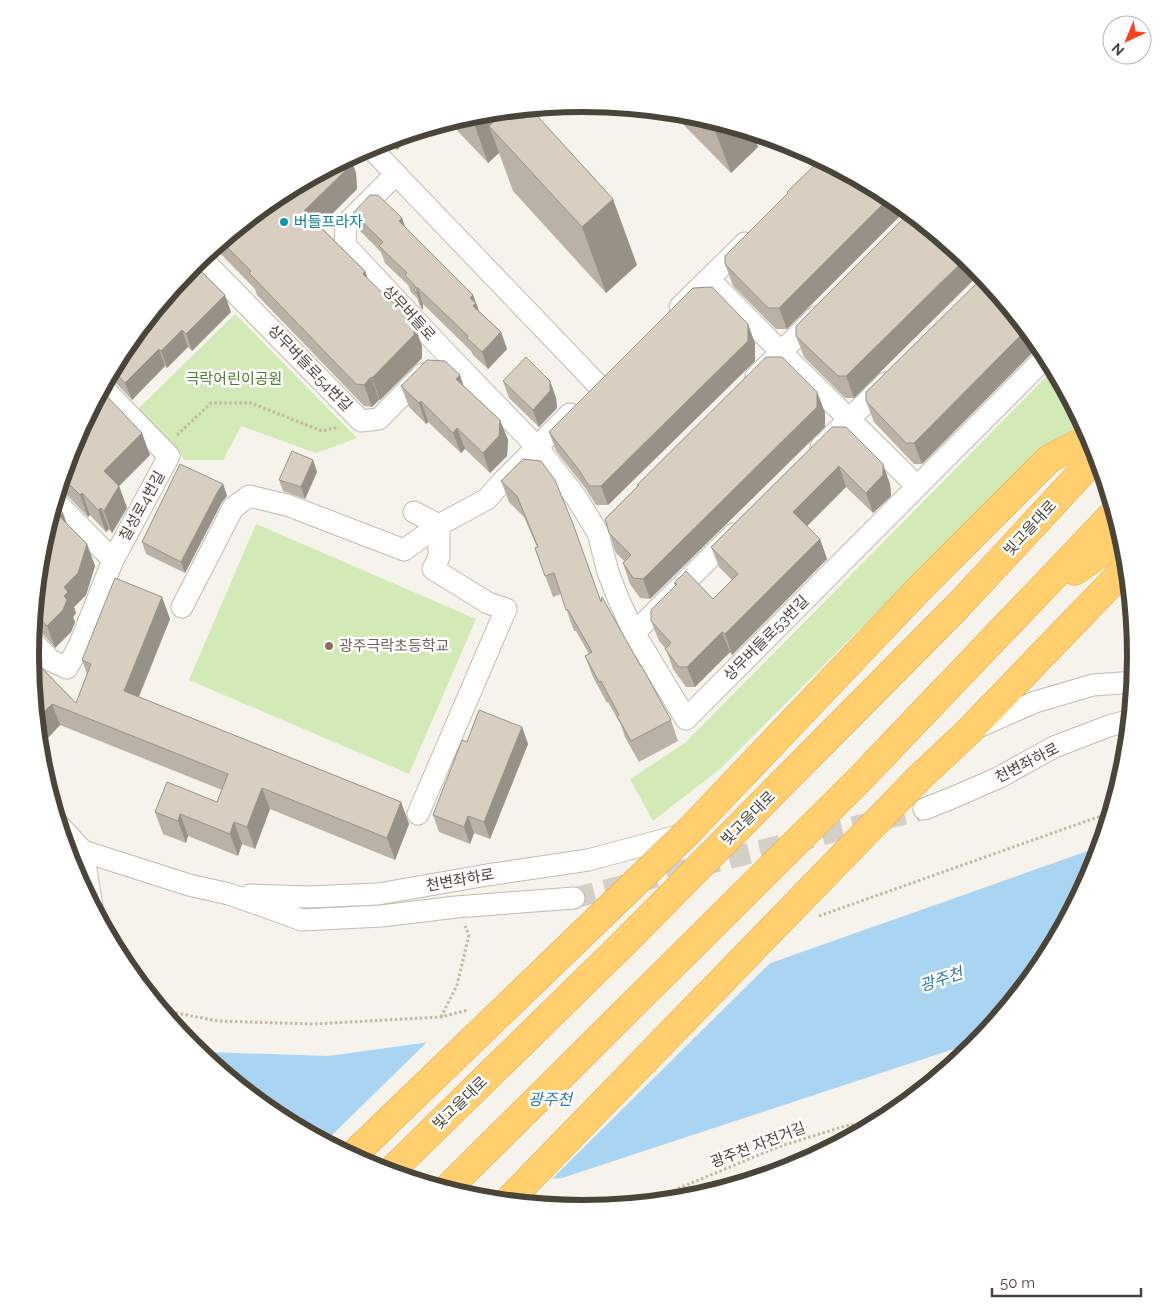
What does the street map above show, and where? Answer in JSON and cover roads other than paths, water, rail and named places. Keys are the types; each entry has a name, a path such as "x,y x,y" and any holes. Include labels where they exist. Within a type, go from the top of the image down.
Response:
{"highway":[{"path":"357,1151 688,834 921,587 1048,459 1083,440"},
{"name":"빛고을대로","path":"394,1167 624,943 956,608 1092,462"},
{"path":"451,1185 859,780 1110,517"},
{"path":"1027,605 1116,541"},
{"path":"512,1197 1122,572"}],"street":[{"path":"182,606 233,508 248,496 287,505 404,550 439,525 487,499 606,379 376,153"},
{"name":"상무버들로","path":"396,174 346,224 345,244 445,352 537,447"},
{"path":"664,323 758,231"},
{"name":"상무버들로54번길","path":"206,263 361,421 379,420 445,352"},
{"path":"709,279 917,486"},
{"path":"739,394 830,304"},
{"name":"상무버들로53번길","path":"537,447 576,497 604,527 608,572 618,598 634,633 686,719 1041,362"},
{"path":"808,460 898,371"},
{"name":"칠성로4번길","path":"39,649 50,660 67,668 79,646 113,560 169,456 107,393"},
{"name":"칠성로4번길","path":"60,507 113,560"},
{"path":"414,512 439,525"},
{"path":"634,633 747,521"},
{"path":"418,814 506,609 488,603 433,569 438,557 439,525"},
{"path":"967,733 1035,702 1092,685 1127,682"},
{"name":"천변좌하로","path":"924,809 1000,777 1054,747 1125,722"},
{"name":"천변좌하로","path":"229,894 309,897 378,894 588,860 688,834"},
{"name":"천변좌하로","path":"74,848 189,885 229,894 302,920 381,916 456,907 574,898"}],"water":[{"name":"광주천","path":"1093,849 1072,897 1036,959 1016,988 966,1045 562,1178 454,1186 408,1172 375,1160 311,1128 252,1089 209,1052 328,1056 481,1035 765,965"}],"tunnel":[{"path":"574,898 924,809"}],"place":[{"name":"버들프라자","path":"284,222"},
{"name":"광주극락초등학교","path":"329,646"}],"park label":[{"name":"극락어린이공원","path":"234,379"}]}
